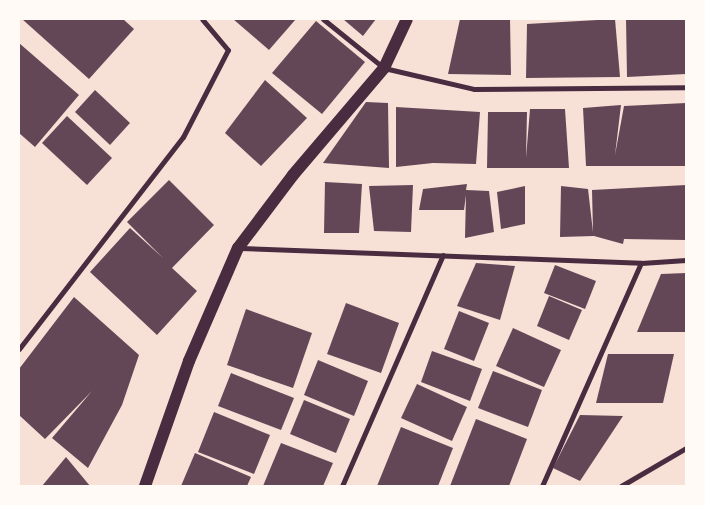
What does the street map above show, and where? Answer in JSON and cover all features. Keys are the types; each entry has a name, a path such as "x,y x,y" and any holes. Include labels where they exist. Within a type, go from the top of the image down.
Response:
{"main road":[{"path":"146,486 190,361 238,248 293,175 384,68 407,19"}],"street":[{"path":"19,349 184,136 228,50 202,19"},
{"path":"323,19 384,68 474,89 686,87"},
{"path":"238,248 641,263 686,260"},
{"path":"342,486 443,255"},
{"path":"542,486 641,263"},
{"path":"621,486 686,448"}],"building":[{"path":"22,19 123,19 134,29 89,79"},
{"path":"233,19 296,19 269,50"},
{"path":"343,19 376,19 363,36"},
{"path":"460,19 510,19 511,75 448,74"},
{"path":"615,19 620,77 526,78 527,24"},
{"path":"626,19 686,19 686,74 627,77"},
{"path":"316,21 365,62 322,114 272,73"},
{"path":"19,43 79,95 35,147 19,133"},
{"path":"265,80 307,118 261,166 225,133"},
{"path":"95,90 130,123 110,145 75,112"},
{"path":"366,102 388,103 389,168 323,163"},
{"path":"686,103 686,166 586,166 583,108 621,105 615,155 624,106"},
{"path":"396,107 480,112 476,164 433,163 396,167"},
{"path":"530,109 565,109 569,168 487,168 488,112 527,112 526,158"},
{"path":"67,116 112,158 87,185 42,143"},
{"path":"169,180 214,225 172,268 197,291 157,335 90,272 130,228 163,258 127,222"},
{"path":"325,182 362,184 359,233 324,233"},
{"path":"467,184 466,190 489,191 494,232 465,238 466,195 464,210 419,210 423,189"},
{"path":"413,185 411,232 374,231 369,186"},
{"path":"686,185 686,240 624,239 623,244 594,236 560,237 561,186 588,189 593,232 592,190"},
{"path":"525,186 525,224 501,229 497,192"},
{"path":"476,263 515,266 500,320 457,306"},
{"path":"555,265 596,281 585,309 544,293"},
{"path":"686,273 686,332 637,332 661,274"},
{"path":"549,296 582,310 569,340 537,326"},
{"path":"74,297 139,355 122,405 88,468 52,438 92,391 45,439 19,415 19,369"},
{"path":"346,303 399,323 381,373 327,354"},
{"path":"246,309 312,333 293,388 227,365"},
{"path":"459,311 489,323 474,361 444,349"},
{"path":"513,328 561,350 544,387 496,366"},
{"path":"432,351 482,369 470,401 421,382"},
{"path":"608,354 674,354 663,403 596,403"},
{"path":"318,360 368,381 354,416 304,395"},
{"path":"493,371 542,390 528,427 478,408"},
{"path":"231,373 294,398 281,430 218,406"},
{"path":"417,384 467,407 452,441 401,418"},
{"path":"304,400 350,419 336,453 290,434"},
{"path":"214,412 270,435 254,474 198,452"},
{"path":"580,415 623,416 580,481 553,468"},
{"path":"476,419 527,439 509,486 450,486"},
{"path":"401,427 453,448 438,486 377,486"},
{"path":"281,443 333,463 323,486 263,486"},
{"path":"195,453 251,477 247,486 181,486"},
{"path":"66,457 90,486 42,486"}]}
